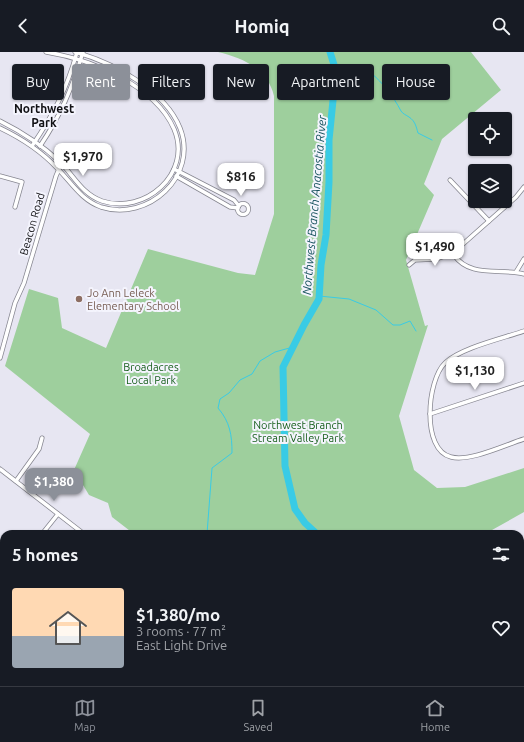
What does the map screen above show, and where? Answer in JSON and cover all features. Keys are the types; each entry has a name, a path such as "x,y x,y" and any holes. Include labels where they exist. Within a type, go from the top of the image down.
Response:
{"street":[{"path":"0,121 36,141 62,164 83,189 96,198 112,204 132,203 154,194 171,174 177,159 177,139 168,120 161,111 135,86 113,73 75,58 46,52"},
{"path":"0,128 37,150 59,170 78,193 93,204 111,210 134,209 149,204 157,199 168,189 177,177 183,160 183,138 174,116 156,96 139,82 116,68 83,53 76,52 61,99 50,121 32,146"},
{"path":"37,150 64,107 83,53"},
{"name":"Beacon Road","path":"0,358 15,303 22,290 62,164"},
{"path":"171,174 230,206 239,207 234,200 174,169"},
{"path":"0,176 22,182 15,207"},
{"path":"450,180 489,221"},
{"path":"409,265 415,260 436,259 454,254 516,197 524,187"},
{"path":"132,203 134,209"},
{"path":"454,254 457,260 471,270 516,272 524,274"},
{"path":"516,272 524,259"},
{"path":"524,331 462,352 445,362 435,380 430,402 430,414 434,439 441,451 449,457 460,459 524,438"},
{"path":"430,414 524,383"},
{"path":"16,481 39,449 42,438"},
{"path":"0,469 79,530"},
{"path":"45,530 58,514"}],"green space":[{"name":"Northwest Branch Stream Valley Park","path":"218,52 471,52 501,90 475,112 468,112 468,117 442,139 424,184 434,195 406,260 425,326 428,325 399,416 414,470 437,488 465,487 524,468 524,512 492,530 129,530 112,517 108,503 89,495 74,470 90,434 5,366 29,289 58,298 62,328 106,348 148,249 238,273 255,275 274,214 274,96 269,84 269,64 250,64"}],"waterway":[{"name":"Northwest Branch Anacostia River","path":"313,530 305,523 295,509 285,466 283,367 319,299 321,265 326,235 329,182 329,140 336,71 330,52"},
{"path":"374,76 388,90 402,112 413,120 418,133 432,140"},
{"path":"319,296 349,299 376,310 393,325 400,325 410,321 416,331"},
{"path":"207,530 212,468 232,453 230,429 218,408 220,399 229,393 240,380 252,374 260,361 275,352 293,347"}],"place":[{"name":"Jo Ann Leleck Elementary School","path":"79,299"}],"district":[{"name":"Northwest Park","path":"44,115"}],"park label":[{"name":"Broadacres Local Park","path":"151,373"}]}
